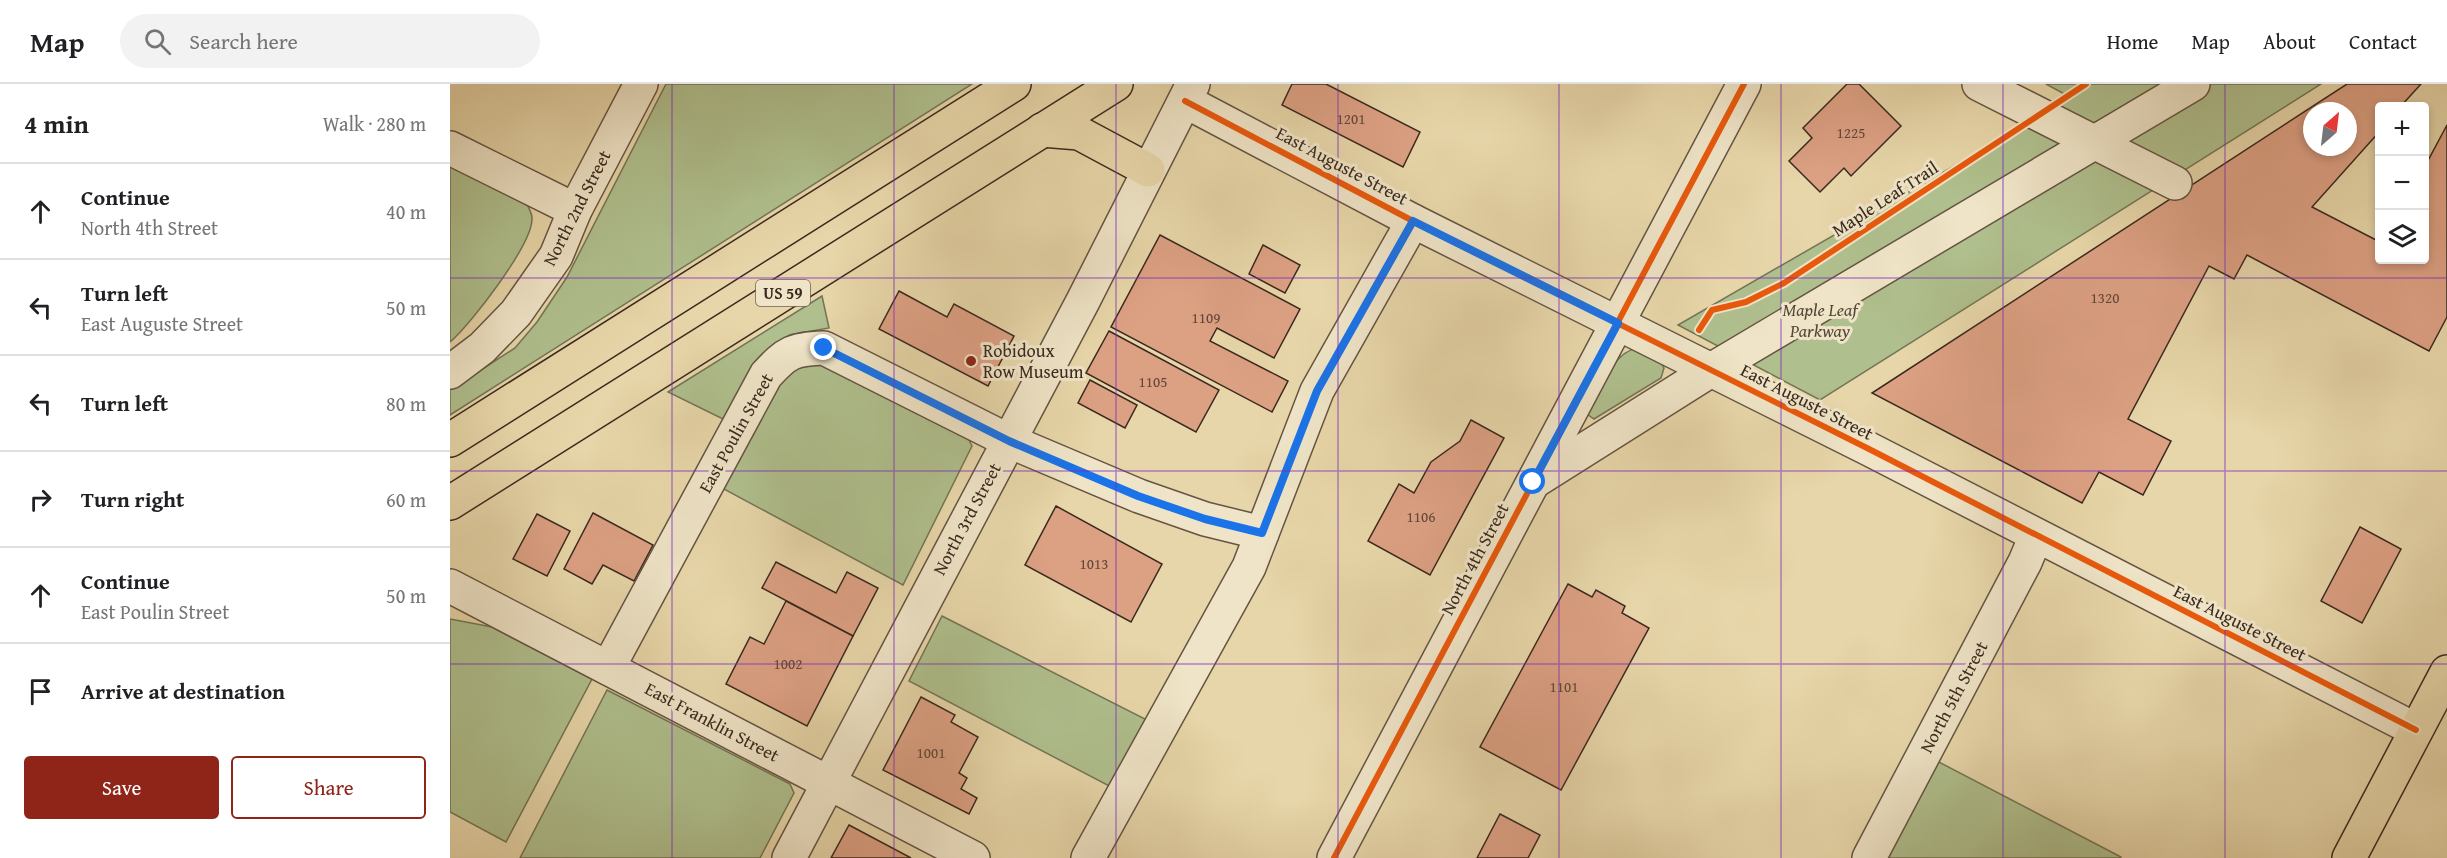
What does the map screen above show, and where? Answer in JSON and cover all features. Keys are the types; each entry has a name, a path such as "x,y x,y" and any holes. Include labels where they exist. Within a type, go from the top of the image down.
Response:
{"main road":[{"path":"450,440 1014,84"},
{"name":"US 59","path":"450,503 1116,84"},
{"path":"1042,130 1078,133 1148,170"},
{"path":"2349,858 2447,672"}],"street":[{"name":"North 2nd Street","path":"450,372 482,348 516,313 556,256 575,210 641,84"},
{"name":"North 4th Street","path":"1334,858 1744,84"},
{"path":"1979,84 2175,183"},
{"path":"1533,482 1711,370 2193,84"},
{"name":"East Auguste Street","path":"1189,92 1413,221 1711,370 2416,730"},
{"name":"North 3rd Street","path":"789,858 1009,441 1189,92"},
{"path":"450,148 575,210"},
{"path":"1088,858 1249,567 1317,391 1413,221"},
{"name":"East Poulin Street","path":"608,668 766,375 782,357 798,348 824,348 1009,441 1138,496 1205,519 1262,533"},
{"name":"North 5th Street","path":"1869,858 2025,562 2036,536"},
{"name":"East Franklin Street","path":"450,586 973,858"}],"green space":[{"path":"666,84 972,84 450,415 450,390 515,348 537,322 567,277"},
{"name":"Maple Leaf Parkway","path":"2046,84 2321,84 1820,400 1678,325 2072,98"},
{"path":"450,162 525,200 532,218 530,230 512,264 472,319 450,342"},
{"path":"822,296 829,328 795,334 771,349 725,420 668,392"},
{"path":"1637,348 1659,359 1664,368 1661,378 1594,419 1587,414 1613,365 1628,351"},
{"path":"823,362 966,434 972,446 903,585 722,488 781,380 799,363"},
{"path":"942,616 1147,720 1113,788 909,681"},
{"path":"450,619 492,627 592,679 506,842 450,812"},
{"path":"607,690 790,784 794,793 760,858 520,858"},
{"path":"1935,760 2121,857 1886,858"}],"building":[{"path":"1292,84 1326,84 1420,132 1403,167 1282,105"},
{"path":"1847,84 1859,84 1901,126 1851,176 1844,168 1820,192 1789,161 1812,138 1803,128"},
{"path":"2347,84 2421,84 2405,102 2375,102 2375,137 2312,207 2375,239 2375,264 2429,264 2429,159 2447,125 2447,317 2429,351 2247,255 2234,279 2209,266 2128,419 2171,441 2143,495 2099,472 2082,503 1872,393 2303,113 2303,156 2357,156 2357,102 2319,102"},
{"path":"1160,235 1300,309 1274,358 1217,328 1210,341 1288,381 1272,412 1111,327"},
{"path":"1263,245 1300,265 1285,293 1249,274"},
{"name":"Robidoux Row Museum","path":"899,291 947,317 954,304 1014,336 988,386 879,329"},
{"path":"1109,331 1219,390 1196,432 1086,373"},
{"path":"1090,380 1137,405 1125,428 1078,403"},
{"path":"1471,420 1504,438 1430,575 1368,541 1399,484 1414,493 1431,462 1460,441"},
{"path":"1056,506 1162,564 1131,622 1025,565"},
{"path":"593,513 653,545 634,581 603,565 592,584 564,569"},
{"path":"537,514 570,531 547,576 513,559"},
{"path":"2360,527 2401,549 2362,623 2321,601"},
{"path":"776,562 836,593 847,572 878,588 853,636 762,588"},
{"path":"1568,584 1592,597 1596,590 1625,606 1622,613 1649,628 1561,790 1480,747"},
{"path":"786,601 853,636 807,726 726,684 750,637 764,644"},
{"path":"921,697 955,715 951,722 978,737 959,773 967,778 961,789 977,798 969,814 883,770"},
{"path":"1500,814 1540,835 1528,858 1477,858"},
{"path":"849,825 911,858 831,858"}],"cycle path":[{"path":"1334,858 1744,84"},
{"name":"Maple Leaf Trail","path":"1699,330 1712,310 1746,302 1784,283 2086,84"},
{"path":"1185,101 1413,221 1869,449 2416,730"}],"place":[{"name":"Robidoux Row Museum","path":"971,361"}],"route":[{"path":"824,348 1009,441 1138,496 1205,519 1262,533 1317,391 1413,221 1618,323 1533,482"}]}
